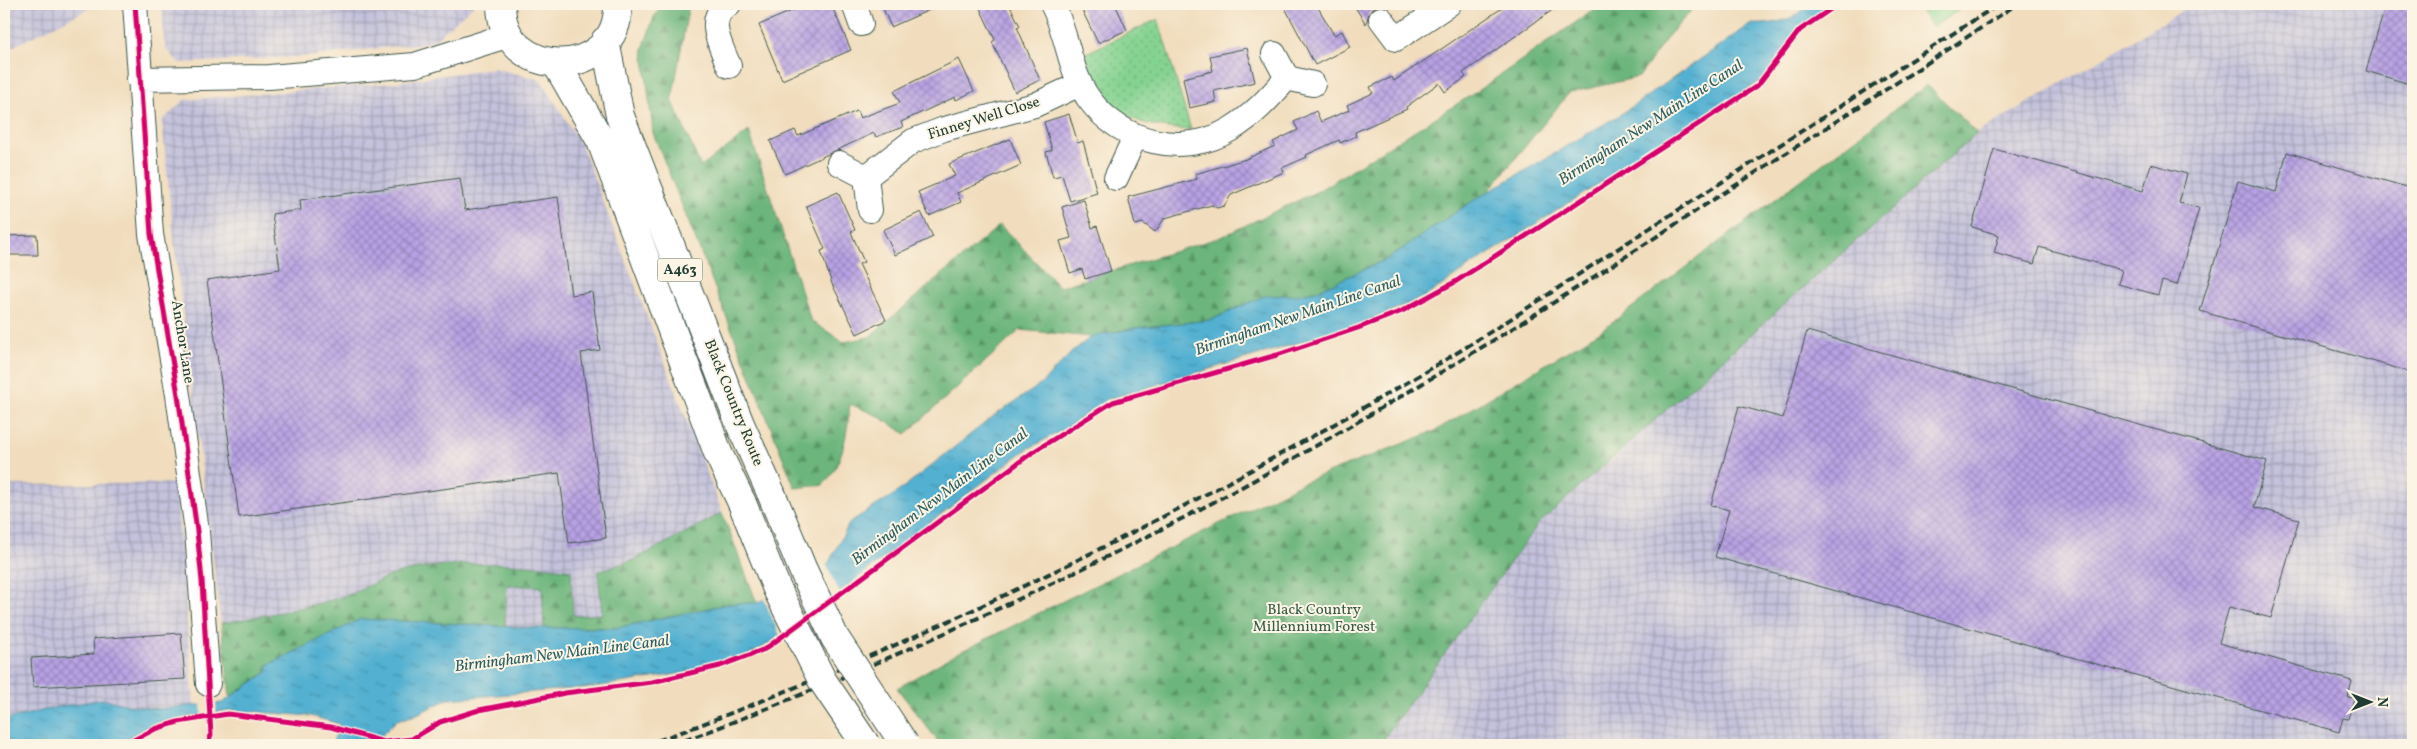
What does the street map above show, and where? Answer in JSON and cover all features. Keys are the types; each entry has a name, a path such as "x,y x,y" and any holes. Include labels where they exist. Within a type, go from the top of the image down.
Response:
{"highway":[{"path":"500,4 509,35 528,54 546,62 556,63 571,62 586,57 605,41 615,23 620,6"},
{"name":"Black Country Route","path":"605,41 620,116 740,424 835,638 905,745"},
{"name":"Black Country Route","path":"556,63 601,141 718,453 742,503 777,589 822,680 866,745"}],"street":[{"name":"Anchor Lane","path":"135,4 151,234 178,395 197,531 208,684"},
{"path":"729,4 717,15 715,28 729,66"},
{"path":"1052,4 1059,16 1080,84 1089,99 1102,114 1124,132 1135,137 1154,141 1182,143 1220,135 1250,116 1287,78"},
{"path":"1381,19 1396,39 1448,4"},
{"path":"139,79 269,77 414,65 509,35"},
{"path":"1274,54 1287,78 1313,84"},
{"name":"Finney Well Close","path":"866,177 914,141 944,129 1035,105 1080,84"},
{"path":"1116,178 1135,137"},
{"path":"839,163 866,177 870,210"}],"shaded area":[{"path":"4,4 98,4 4,51"},
{"path":"162,4 475,4 432,42 314,56 179,63 166,49"},
{"path":"2194,4 2413,4 2413,745 1379,745 1538,524 1977,133"},
{"path":"494,68 541,80 581,144 757,603 616,628 536,628 361,619 328,635 230,697 175,249 162,121 184,100 389,83"},
{"path":"176,483 194,706 159,709 132,706 103,699 58,707 4,720 4,485"}],"green space":[{"path":"663,4 689,4 672,100 701,167 749,131 811,321 844,342 869,337 1000,225 1060,287 1221,237 1318,191 1473,94 1602,4 1697,4 1669,35 1639,77 1569,93 1487,193 1387,259 1316,291 1240,306 1211,320 1135,328 1091,337 1020,330 906,434 878,416 850,404 843,447 836,467 823,485 795,488 653,133 643,49 654,17"},
{"path":"1916,4 1968,4 1933,27"},
{"path":"1158,19 1191,130 1140,122 1119,110 1101,89 1084,54"},
{"name":"Black Country Millennium Forest","path":"1927,85 1977,133 1538,524 1379,745 941,745 897,688 956,654 1302,483 1435,431 1601,331"},
{"path":"722,513 757,603 728,604 616,628 544,628 542,587 507,585 505,626 361,619 268,665 267,672 230,697 221,623 253,618 332,600 354,593 387,577 413,570 458,564 528,565 571,570 573,616 602,614 598,571 634,560"}],"water":[{"name":"Birmingham New Main Line Canal","path":"1808,4 1834,4 1795,34 1767,77 1479,260 1426,296 1359,325 1108,399 1066,428 1024,451 839,592 767,645 748,655 684,673 594,687 448,699 413,716 397,720 383,734 377,745 332,745 339,724 311,716 230,710 155,723 116,745 4,745 4,720 58,707 103,699 132,706 159,709 222,703 267,672 268,665 361,619 536,628 616,628 728,604 757,603 828,564 850,522 895,494 995,415 1040,385 1073,351 1091,337 1135,328 1211,320 1264,296 1295,295 1316,291 1387,259 1471,202 1623,113 1751,24 1782,21 1797,14"}],"pier":[{"path":"825,562 840,594 781,638 763,597"},
{"path":"216,701 216,715 202,717 201,703"}],"building":[{"path":"808,4 831,4 851,50 782,80 759,25"},
{"path":"881,4 943,4 891,27"},
{"path":"978,4 1009,4 1020,26 1017,27 1040,80 1015,92 992,42 995,40"},
{"path":"1079,4 1115,4 1127,30 1098,43"},
{"path":"1283,4 1316,4 1334,35 1342,31 1350,47 1315,65"},
{"path":"1353,4 1397,4 1389,8 1380,5 1373,8 1369,13 1366,24"},
{"path":"1508,4 1561,4 1463,73 1466,77 1445,92 1439,83 1406,107 1407,109 1355,132 1356,136 1340,143 1339,140 1306,155 1307,157 1282,168 1284,172 1231,195 1224,206 1217,208 1212,205 1165,218 1155,232 1143,223 1135,225 1128,197 1197,179 1195,174 1246,159 1275,146 1273,142 1298,130 1294,122 1316,111 1321,122 1349,110 1347,105 1373,93 1370,87 1392,77 1394,81"},
{"path":"2386,4 2413,4 2413,85 2366,71"},
{"path":"1247,48 1255,82 1214,91 1216,102 1189,108 1183,78 1213,71 1210,56"},
{"path":"959,59 974,91 956,100 955,97 901,122 903,127 876,137 874,133 785,174 770,141 795,130 798,136 857,111 860,118 900,103 894,91"},
{"path":"1069,114 1078,143 1083,141 1097,193 1070,201 1062,175 1053,177 1046,152 1052,150 1044,122"},
{"path":"1010,139 1021,165 957,193 961,202 929,216 918,192 955,176 949,164"},
{"path":"1994,149 2143,191 2151,164 2187,174 2179,203 2199,208 2177,285 2162,281 2158,295 2118,284 2122,270 2039,247 2034,264 1994,253 1999,235 1972,227"},
{"path":"2287,152 2413,189 2413,373 2200,311 2238,181 2276,192"},
{"path":"460,178 465,210 558,197 571,295 592,292 600,350 581,353 606,538 569,543 559,473 239,517 207,280 280,269 272,214 301,210 300,200"},
{"path":"838,192 855,230 851,232 864,262 859,264 886,320 857,334 832,284 821,251 825,249 806,206"},
{"path":"1084,200 1092,228 1097,226 1111,271 1085,279 1082,269 1070,273 1060,241 1071,238 1062,207"},
{"path":"921,212 933,237 895,255 883,230"},
{"path":"37,235 38,255 4,255 4,236"},
{"path":"1807,331 2267,461 2254,507 2299,519 2271,618 2229,607 2219,643 2352,681 2348,697 2354,698 2348,719 2343,718 2339,732 1715,557 1729,510 1711,505 1739,406 1783,418"},
{"path":"181,633 185,679 33,687 31,658 94,654 93,639"}],"railway":[{"path":"646,745 849,665 948,621 1047,575 1240,476 1458,352 1999,4"},
{"path":"673,745 856,672 976,619 1095,563 1296,457 1502,335 2017,4"}],"cycle path":[{"path":"135,4 151,234 178,395 202,581 211,735 208,745"},
{"path":"124,745 155,729 178,722 228,714 331,727 384,742 412,739 440,722 479,710 565,693 652,682 720,666 765,649 1033,452 1113,402 1277,355 1358,328 1402,311 1455,282 1757,86 1800,30 1838,4"}]}
